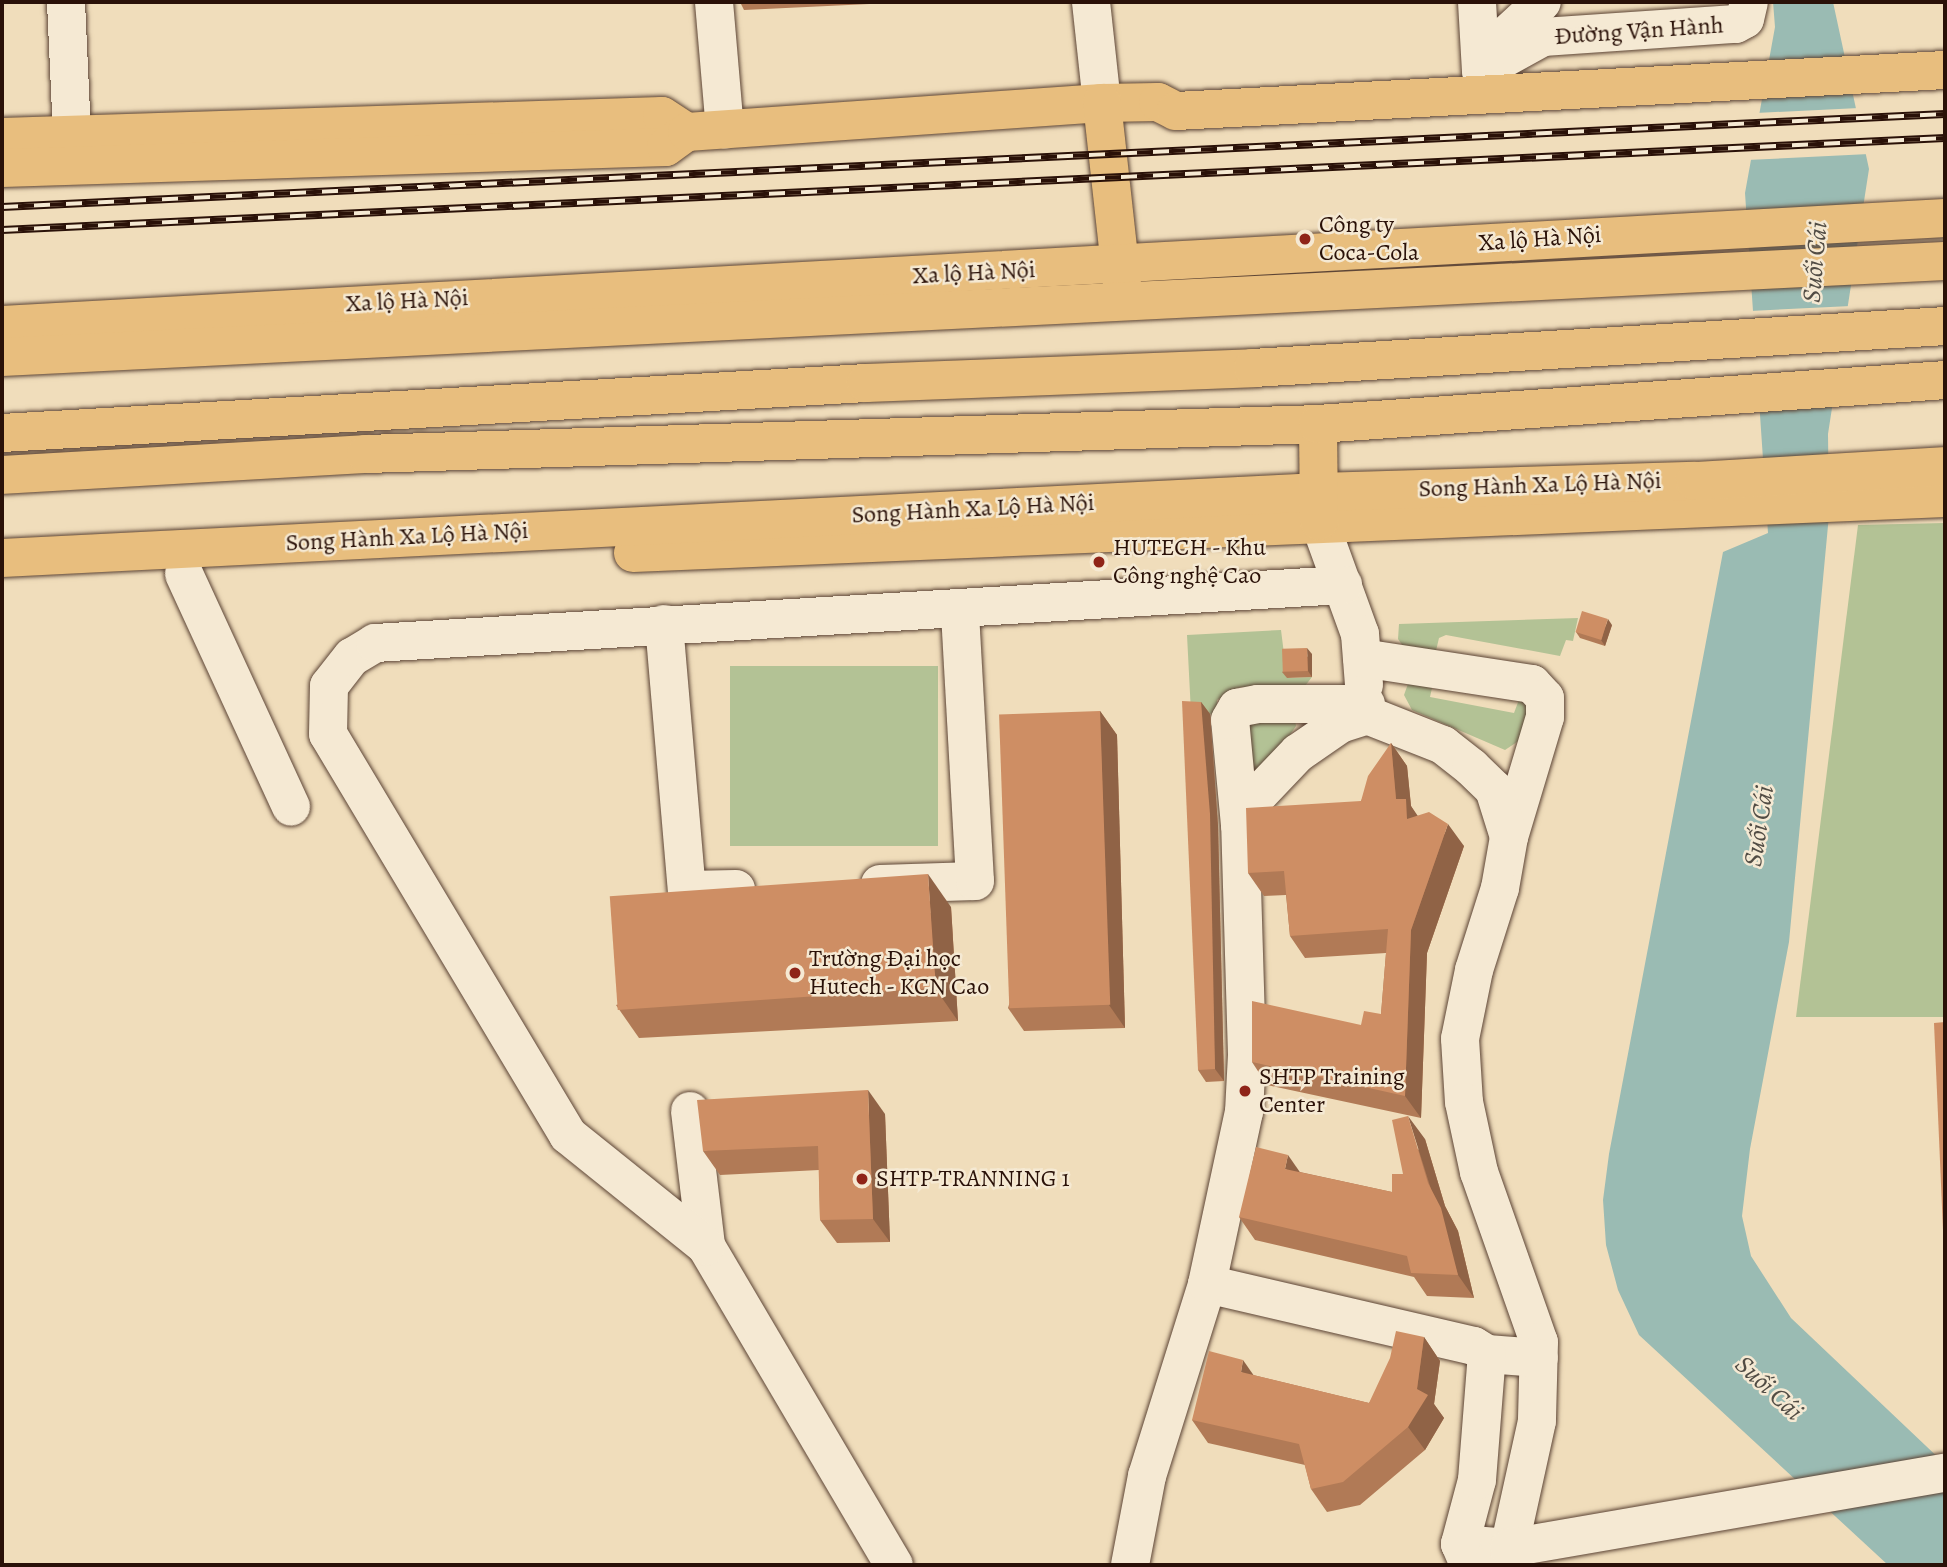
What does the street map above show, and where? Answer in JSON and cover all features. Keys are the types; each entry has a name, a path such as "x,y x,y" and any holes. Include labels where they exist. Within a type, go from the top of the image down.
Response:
{"main road":[{"path":"2,168 666,147 687,132 1102,103 1158,102 1176,111 1681,73 1945,47"},
{"path":"1158,102 1173,86 1480,65 1681,73 1945,71"},
{"path":"1102,103 1122,283"},
{"path":"2,137 662,116 687,132"},
{"name":"Xa lộ Hà Nội","path":"2,357 1122,283 1650,232 1945,218"},
{"name":"Xa lộ Hà Nội","path":"2,325 1122,283 1652,274 1945,261"},
{"path":"2,433 1945,326"},
{"path":"2,474 366,454 1318,424 1657,398 1945,380"},
{"path":"1318,424 1319,506"},
{"name":"Song Hành Xa Lộ Hà Nội","path":"1700,496 1945,466"},
{"name":"Song Hành Xa Lộ Hà Nội","path":"2,558 1319,506 1700,496 1945,498"},
{"name":"Song Hành Xa Lộ Hà Nội","path":"2,584 1319,506"}],"street":[{"path":"66,2 72,134"},
{"path":"714,2 725,130"},
{"path":"1091,2 1102,103"},
{"path":"1477,2 1480,65"},
{"path":"1480,65 1542,2"},
{"name":"Đường Vận Hành","path":"1480,65 1543,37 1736,24 1745,19 1749,2"},
{"path":"1319,506 1360,634 1366,709"},
{"path":"184,573 291,807"},
{"path":"894,1565 706,1246 568,1135 328,734 329,686 352,657 375,643 1343,585"},
{"path":"838,886 975,881 960,610"},
{"path":"664,624 687,890 769,888"},
{"path":"1362,659 1532,684 1545,698 1545,717 1509,837 1500,888 1474,970 1460,1039 1464,1102 1479,1172 1522,1285 1539,1342 1537,1421 1503,1556"},
{"path":"1137,1563 1147,1476 1207,1284 1244,1112 1247,1055 1240,825 1230,720 1237,708 1297,703 1366,709 1432,740 1471,767 1494,789 1509,837"},
{"path":"1240,825 1254,799 1298,754 1366,709"},
{"path":"690,1111 706,1246"},
{"path":"1207,1284 1474,1346 1487,1354 1539,1358"},
{"path":"1487,1354 1477,1480 1465,1555 1503,1556 1556,1551 1716,1512 1945,1473"}],"green space":[{"path":"1945,523 1945,1017 1796,1017 1858,525"},
{"path":"1578,618 1573,641 1566,640 1560,656 1446,635 1439,638 1435,655 1405,649 1398,639 1399,624"},
{"path":"1281,630 1287,678 1312,677 1301,691 1240,687 1217,700 1217,714 1191,713 1187,635"},
{"path":"730,666 938,666 938,846 730,846"},
{"path":"1434,679 1430,697 1514,713 1520,697 1534,698 1520,740 1505,750 1412,710 1404,695 1409,681"},
{"path":"1294,714 1296,726 1269,765 1259,772 1241,767 1240,737 1252,721"}],"water":[{"name":"Suối Cái","path":"1773,2 1833,2 1869,169 1828,434 1829,515 1789,942 1750,1149 1742,1216 1751,1256 1791,1318 1945,1464 1945,1565 1888,1565 1639,1335 1618,1290 1606,1245 1603,1200 1609,1154 1723,552 1768,533 1745,193 1775,27"}],"pier":[{"path":"1859,108 1869,154 1747,160 1756,113"},
{"path":"1851,306 1836,405 1756,409 1750,311"}],"building":[{"path":"740,2 779,2 740,4"},
{"path":"1582,611 1608,619 1601,640 1576,632"},
{"path":"1307,648 1308,671 1283,672 1282,649"},
{"path":"1182,701 1201,702 1210,814 1215,1069 1198,1070"},
{"path":"1100,711 1110,1005 1009,1008 999,715"},
{"path":"1391,743 1396,799 1406,799 1407,819 1429,812 1448,824 1411,930 1405,1096 1252,1062 1252,1001 1361,1025 1364,1011 1381,1014 1388,929 1290,936 1284,871 1248,873 1246,808 1361,801 1368,776"},
{"name":"Trường Đại học Hutech - KCN Cao","path":"928,874 936,988 618,1010 610,896"},
{"path":"1945,1022 1945,1276 1934,1023"},
{"path":"868,1090 873,1219 820,1220 818,1146 703,1151 697,1100"},
{"path":"1408,1116 1428,1183 1441,1208 1458,1275 1411,1273 1407,1256 1239,1217 1256,1147 1288,1155 1285,1169 1392,1192 1392,1174 1403,1174 1392,1120"},
{"path":"1396,1331 1424,1337 1417,1389 1428,1395 1408,1427 1343,1482 1311,1489 1299,1444 1192,1420 1209,1351 1243,1360 1241,1372 1369,1403 1390,1358"}],"railway":[{"path":"2,207 1945,114"},
{"path":"2,230 1945,138"}],"place":[{"name":"Công ty Coca-Cola","path":"1305,239"},
{"name":"HUTECH - Khu Công nghệ Cao","path":"1099,562"},
{"name":"Trường Đại học Hutech - KCN Cao","path":"795,973"},
{"name":"SHTP Training Center","path":"1245,1091"},
{"name":"SHTP-TRANNING 1","path":"862,1179"}]}
